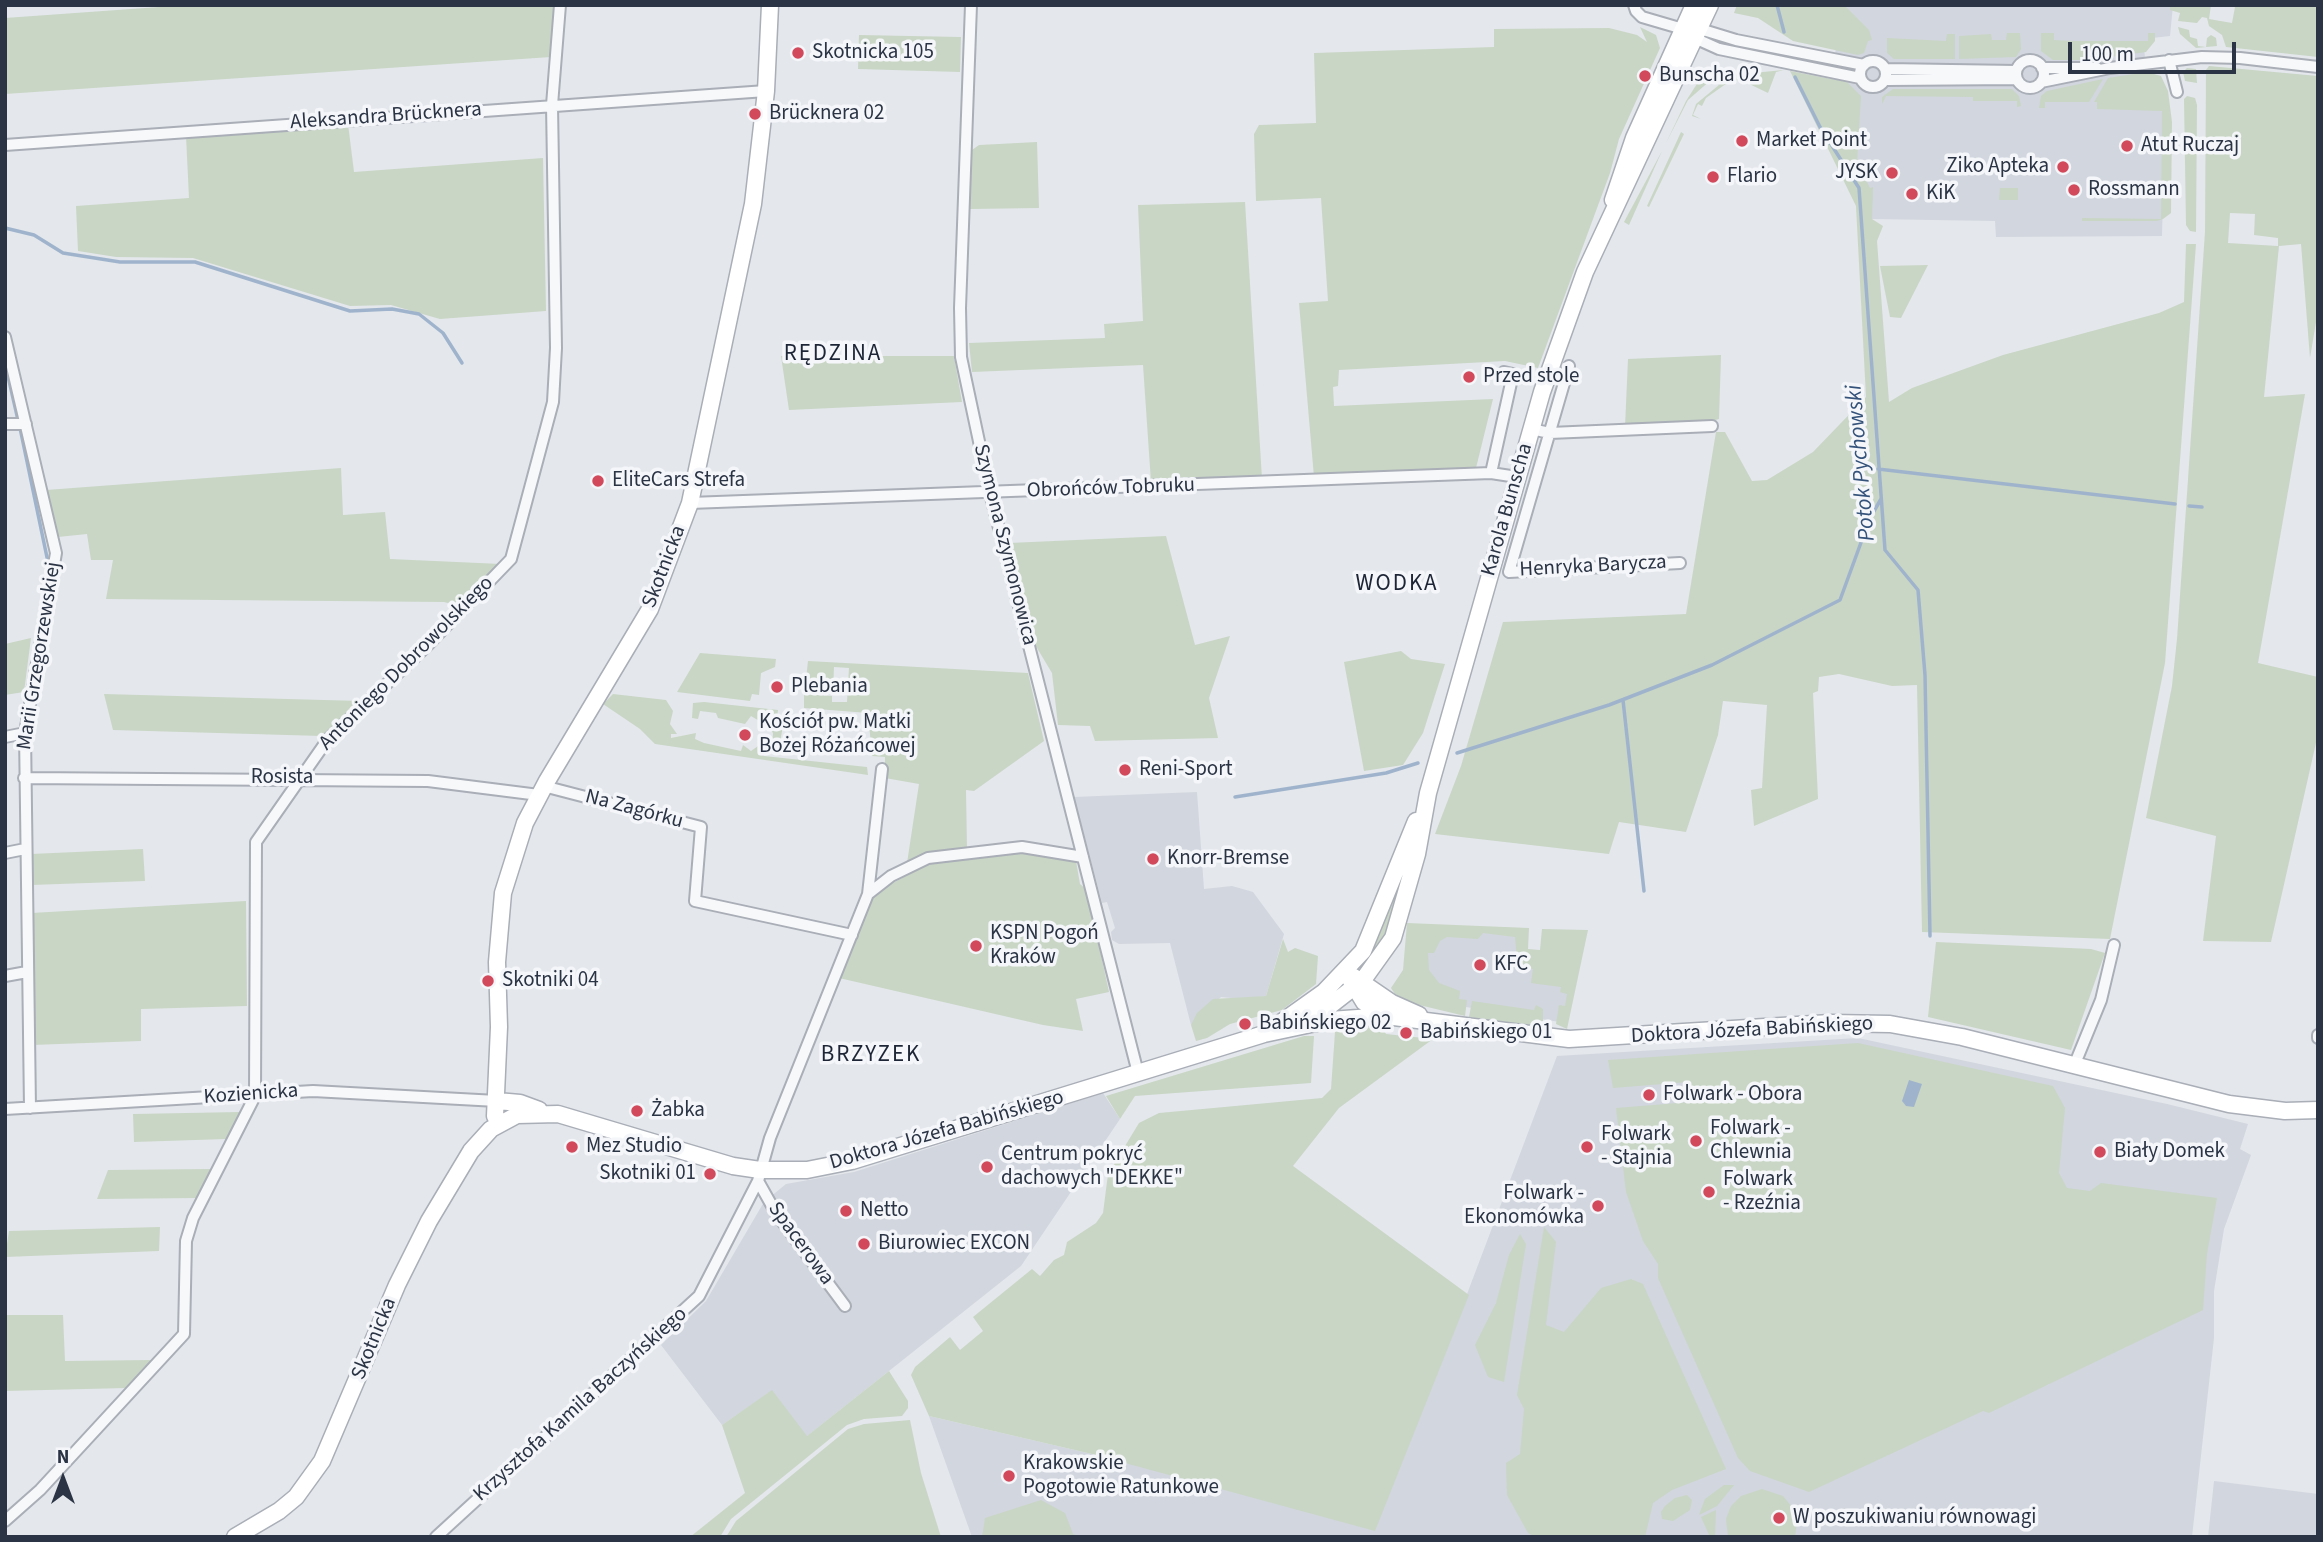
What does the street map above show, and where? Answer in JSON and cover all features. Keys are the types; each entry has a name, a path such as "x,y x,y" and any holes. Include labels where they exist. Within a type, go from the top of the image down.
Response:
{"main road":[{"name":"Skotnicka","path":"235,1537 279,1511 296,1497 322,1461 397,1285 429,1221 471,1151 503,1121 495,1116 500,1101 498,948 503,892 511,862 543,788 650,609 690,503 748,235 766,91 770,5"},
{"name":"Karola Bunscha","path":"1692,33 1694,5"},
{"name":"Karola Bunscha","path":"1301,1026 1322,1014 1359,984 1393,938 1417,854 1428,793 1531,429 1585,272 1603,232 1634,138 1710,5"},
{"name":"Karola Bunscha","path":"1345,973 1372,934 1428,793"},
{"name":"Doktora Józefa Babińskiego","path":"1265,1034 1296,1014 1345,973 1392,1003 1431,1020"},
{"name":"Doktora Józefa Babińskiego","path":"1359,984 1370,1007 1386,1016"},
{"name":"Doktora Józefa Babińskiego","path":"545,1112 570,1116 759,1176 841,1164 1265,1034 1355,1017 1386,1016 1569,1040 1830,1023 1890,1024 1962,1037 2229,1104 2285,1111 2318,1110"},
{"path":"500,1101 520,1103 545,1112"},
{"path":"503,1121 545,1112"}],"street":[{"name":"Antoniego Dobrowolskiego","path":"5,1521 40,1490 181,1341 186,1308 186,1241 193,1218 255,1096 256,842 328,738 427,646 511,559 553,402 556,348 552,105 560,5"},
{"name":"Szymona Szymonowica","path":"971,5 960,340 971,411 1138,1073"},
{"path":"1634,5 1639,15 1692,33 1864,65 1875,61 1886,74 2017,75"},
{"path":"1692,33 1719,49 1860,78 1872,88 1880,86 1886,74"},
{"path":"2017,75 2022,86 2030,88 2041,82 2110,68 2169,60 2232,57 2318,68"},
{"path":"2169,60 2177,92"},
{"path":"2017,75 2026,61 2035,62 2042,68 2110,68"},
{"path":"1860,78 1864,65"},
{"path":"2041,82 2042,68"},
{"name":"Aleksandra Brücknera","path":"5,145 766,91"},
{"name":"Marii Grzegorzewskiej","path":"5,337 57,553 25,733 26,972 30,1108"},
{"name":"Henryka Barycza","path":"1569,366 1509,572 1680,563"},
{"path":"1491,473 1513,374 1504,372"},
{"path":"5,424 26,424"},
{"path":"1531,429 1550,433 1712,426"},
{"name":"Obrońców Tobruku","path":"690,503 990,494 1491,473 1517,477"},
{"path":"5,737 25,733"},
{"name":"Krzysztofa Kamila Baczyńskiego","path":"436,1537 699,1296 759,1176 807,1043 868,894 881,769"},
{"name":"Rosista","path":"24,778 298,778 428,781 543,788"},
{"name":"Na Zagórku","path":"543,788 701,827 695,901 852,935"},
{"path":"868,894 891,876 928,858 1022,847 1083,857"},
{"path":"5,853 25,849"},
{"path":"2074,1066 2101,1000 2114,945"},
{"path":"5,976 26,972"},
{"name":"Kozienicka","path":"5,1109 313,1091 500,1101"},
{"name":"Spacerowa","path":"759,1176 776,1213 845,1306"}],"shaded area":[{"name":"Atut Ruczaj","path":"1826,5 2173,5 2170,36 2152,38 2144,48 2147,78 2165,112 2162,236 1996,237 1995,221 1872,219 1831,89 1838,30"},
{"path":"1197,792 1204,889 1232,886 1253,892 1284,934 1266,996 1242,999 1221,997 1191,1025 1170,943 1119,944 1112,940 1111,932 1115,928 1107,902 1102,903 1074,797"},
{"path":"1437,930 1517,934 1522,960 1572,988 1566,1023 1435,1002 1415,947"},
{"path":"1858,1038 2248,1124 2240,1149 2251,1155 2224,1229 2214,1291 2214,1338 2192,1537 972,1537 929,1416 1092,1454 1447,1347 1557,1056"},
{"path":"1103,1093 1120,1119 1021,1266 806,1437 772,1391 722,1425 661,1345 706,1301 764,1202 786,1184 854,1172"},
{"path":"2214,1481 2318,1494 2318,1537 2208,1537"}],"green space":[{"path":"187,5 556,5 551,57 5,94 5,18"},
{"path":"1737,5 1844,5 1869,30 1872,40 1868,41 1864,53 1858,55 1793,41 1758,18 1734,13"},
{"path":"2170,5 2211,5 2209,19 2232,23 2235,7 2227,5 2318,5 2318,57 2226,47 2222,35 2209,26 2207,18 2202,17 2197,23 2178,21 2180,13 2170,10"},
{"path":"1640,27 1656,35 1660,48 1619,139 1610,173 1538,368 1505,361 1339,370 1338,386 1333,387 1334,406 1493,399 1475,472 1314,477 1299,303 1328,301 1321,198 1256,201 1254,134 1259,125 1316,123 1314,53 1494,47 1494,29 1609,28 1637,35 1647,42"},
{"path":"2178,27 2189,30 2190,37 2197,39 2198,46 2206,47 2207,38 2211,35 2216,38 2217,46 2196,48 2180,34"},
{"path":"2007,33 2020,33 2021,49 2016,57 1959,59 1959,36 1991,34 1992,40 2006,40"},
{"path":"2041,33 2054,33 2054,40 2148,41 2148,33 2155,33 2155,41 2146,52 2088,60 2053,60 2041,51"},
{"path":"1947,34 1955,34 1955,59 1894,59 1887,53 1887,38 1946,41"},
{"path":"859,35 961,37 960,72 858,69"},
{"path":"2209,66 2318,76 2318,310 2310,358 2301,244 2279,246 2264,397 2305,394 2258,663 2318,677 2318,734 2271,942 2203,941 2216,836 2146,818 2172,686 2177,639 2205,232 2206,70","holes":["2230,213 2255,214 2254,235 2278,238 2278,246 2228,243"]},
{"path":"2187,68 2196,69 2197,83 2185,81 2183,72"},
{"path":"1784,70 1776,72 1768,93 1741,80 1730,81 1706,98 1702,106 1698,104 1693,115 1701,119 1692,116 1696,104 1731,75"},
{"path":"1710,71 1720,72 1688,100 1666,143 1686,101 1702,76"},
{"path":"1790,71 1847,82 1861,96 1857,163 1865,163 1865,170 1862,164 1859,166 1870,188 1873,187 1872,219 1883,226 1877,241 1889,402 1912,388 2003,355 2159,313 2184,302 2186,244 2196,244 2165,663 2110,939 1922,932 1917,685 1892,686 1839,674 1819,677 1818,691 1813,693 1818,799 1754,826 1751,790 1762,788 1767,705 1723,701 1718,735 1686,832 1619,822 1609,854 1435,834 1461,766 1503,622 1686,614 1716,432 1725,432 1752,481 1767,480 1813,452 1866,397 1856,206"},
{"path":"2147,72 2161,76 2168,91 2172,122 2171,213 2163,219 2157,221 2082,221 2082,218 2161,219 2162,111 2097,109 2097,102 2094,102 2108,78"},
{"path":"2103,79 2089,102 2045,102 2045,108 2039,108 2041,96 2047,91"},
{"path":"1893,89 2012,89 2019,96 2021,106 2017,107 2017,101 1973,101 1973,97 1886,96 1882,104 1882,97"},
{"path":"2187,96 2195,98 2197,105 2196,232 2190,231 2186,225 2184,99"},
{"path":"348,124 354,172 543,158 546,311 440,319 391,305 350,306 193,258 116,257 78,251 76,206 189,198 186,136"},
{"path":"1681,132 1684,134 1649,207 1647,206"},
{"path":"1037,142 1039,208 970,209 972,150 979,145"},
{"path":"1662,151 1629,225 1624,222"},
{"path":"2000,188 2018,188 2018,200 1999,200"},
{"path":"1245,202 1262,479 1151,482 1143,365 972,372 969,343 1105,338 1104,324 1143,321 1138,205"},
{"path":"1928,265 1901,318 1890,317 1880,266"},
{"path":"1721,355 1719,419 1702,424 1625,427 1628,359"},
{"path":"781,356 954,356 962,402 789,410"},
{"path":"341,468 343,515 385,512 390,559 501,564 460,606 444,602 106,599 113,560 91,560 87,534 58,537 46,490"},
{"path":"1166,536 1195,645 1230,636 1209,698 1218,738 1095,741 1090,726 1058,725 1052,673 1034,643 1009,543"},
{"path":"31,638 24,692 5,695 5,644"},
{"path":"1401,651 1411,659 1445,664 1423,733 1403,765 1364,771 1344,662"},
{"path":"700,653 776,659 775,667 761,673 759,695 752,694 750,701 677,692"},
{"path":"808,661 1028,673 1044,741 974,791 966,790 967,848 931,853 907,863 919,784 885,778 885,757 872,756 868,713 804,708 804,694 832,696 832,702 847,702 849,668 834,667 833,690 805,688"},
{"path":"104,694 361,701 322,736 113,730"},
{"path":"613,694 666,700 673,711 670,724 677,734 671,734 671,738 696,733 695,739 704,743 741,751 743,745 751,751 758,746 764,756 867,767 868,775 655,744 640,729 603,704"},
{"path":"693,703 778,710 777,717 783,725 779,749 772,748 773,733 770,729 774,721 762,719 761,722 751,716 745,724 718,718 716,713 700,711 698,719 692,718"},
{"path":"143,849 145,881 31,885 31,854"},
{"name":"KSPN Pogoń Kraków","path":"1019,851 1076,861 1080,884 1087,890 1109,992 1076,999 1083,1031 1043,1025 839,978 875,893 931,862"},
{"path":"1408,854 1393,921 1376,954 1370,949"},
{"path":"246,901 247,1006 141,1009 141,1041 32,1045 31,913"},
{"path":"1407,923 1529,928 1528,949 1540,950 1542,929 1588,930 1567,1029 1556,1024 1559,1005 1565,1006 1567,994 1560,992 1561,987 1531,983 1533,969 1522,967 1523,963 1517,961 1515,937 1483,933 1478,939 1447,937 1440,941 1434,953 1428,953 1429,970 1439,983 1460,991 1459,999 1467,1000 1465,1016 1415,1004 1395,994 1391,988 1403,970"},
{"path":"1283,939 1288,952 1295,948 1318,956 1316,984 1282,1010 1230,1024 1207,1038 1196,1041 1191,1025 1197,1013 1213,999 1266,996"},
{"path":"1936,942 2091,949 2105,953 2071,1050 1928,1017"},
{"path":"1472,1001 1534,1010 1536,1005 1543,1009 1543,1022 1535,1027 1469,1017"},
{"path":"1357,1026 1383,1029 1386,1034 1433,1039 1339,1108 1293,1166 1469,1295 1375,1531 1092,1454 929,1416 911,1375 915,1367 950,1337 960,1350 983,1331 973,1317 1032,1269 1040,1276 1054,1260 1064,1255 1067,1242 1096,1223 1103,1213 1108,1174 1139,1123 1159,1113 1322,1098 1331,1089 1335,1032"},
{"path":"1304,1036 1314,1036 1311,1083 1135,1096 1120,1119 1106,1096"},
{"path":"1858,1043 2053,1086 2065,1108 2059,1173 2067,1188 2090,1191 2101,1183 2217,1198 2207,1254 2203,1310 1989,1413 1983,1411 1809,1492 1750,1471 1738,1458 1658,1278 1658,1264 1643,1241 1626,1192 1616,1108 1690,1102 1688,1082 1613,1088 1608,1060"},
{"path":"240,1112 226,1139 134,1142 133,1114"},
{"path":"211,1169 197,1198 97,1199 108,1170"},
{"path":"160,1227 159,1251 5,1257 9,1231"},
{"path":"1544,1227 1556,1242 1546,1325 1564,1332 1601,1288 1631,1279 1643,1284 1726,1469 1672,1490 1653,1503 1645,1537 1535,1537 1528,1533 1507,1495 1506,1463 1520,1454 1524,1409 1517,1395"},
{"path":"1520,1234 1526,1244 1504,1382 1488,1377 1475,1345 1496,1303 1509,1255"},
{"path":"5,1315 63,1315 65,1361 152,1360 126,1388 5,1391"},
{"path":"889,1371 908,1401 908,1408 902,1416 864,1419 847,1425 731,1519 720,1537 690,1537 745,1493 722,1425 772,1390 807,1436"},
{"path":"910,1420 921,1473 941,1537 726,1537 736,1521 848,1429 864,1424"},
{"path":"1724,1485 1734,1485 1717,1506 1699,1515 1705,1499"},
{"path":"1762,1489 1783,1496 1792,1507 1797,1521 1795,1537 1728,1537 1726,1519 1731,1506 1741,1496"},
{"path":"1687,1495 1692,1500 1690,1510 1673,1521 1662,1519 1661,1512 1665,1506 1675,1498"},
{"path":"1041,1500 1065,1513 1073,1534 1081,1537 982,1537 985,1518"},
{"path":"1716,1510 1715,1537 1710,1537 1701,1517"}],"water":[{"path":"1909,1080 1922,1084 1914,1107 1906,1106 1902,1101"}],"waterway":[{"name":"Potok Pychowski","path":"1777,5 1784,32"},
{"name":"Potok Pychowski","path":"1795,77 1820,127 1859,188 1885,550 1918,590 1925,675 1930,936"},
{"path":"5,228 34,235 63,253 120,262 195,262 350,311 392,309 419,314 443,333 462,363"},
{"path":"5,363 18,420"},
{"path":"20,428 49,567"},
{"path":"1878,469 2175,504"},
{"path":"1457,753 1609,705 1712,665 1840,600 1870,518 1881,499"},
{"path":"2189,506 2202,507"},
{"path":"1623,700 1644,891"},
{"path":"1235,797 1386,773 1418,763"}],"place":[{"name":"Skotnicka 105","path":"798,53"},
{"name":"Bunscha 02","path":"1645,76"},
{"name":"Brücknera 02","path":"755,114"},
{"name":"Market Point","path":"1742,141"},
{"name":"Atut Ruczaj","path":"2127,146"},
{"name":"Ziko Apteka","path":"2063,167"},
{"name":"JYSK","path":"1892,173"},
{"name":"Flario","path":"1713,177"},
{"name":"Rossmann","path":"2074,190"},
{"name":"KiK","path":"1912,194"},
{"name":"Przed stole","path":"1469,377"},
{"name":"EliteCars Strefa","path":"598,481"},
{"name":"Plebania","path":"777,687"},
{"name":"Kościół pw. Matki Bożej Różańcowej","path":"745,735"},
{"name":"Reni-Sport","path":"1125,770"},
{"name":"Knorr-Bremse","path":"1153,859"},
{"name":"KSPN Pogoń Kraków","path":"976,946"},
{"name":"KFC","path":"1480,965"},
{"name":"Skotniki 04","path":"488,981"},
{"name":"Babińskiego 02","path":"1245,1024"},
{"name":"Babińskiego 01","path":"1406,1033"},
{"name":"Folwark - Obora","path":"1649,1095"},
{"name":"Żabka","path":"637,1111"},
{"name":"Folwark - Chlewnia","path":"1696,1141"},
{"name":"Mez Studio","path":"572,1147"},
{"name":"Folwark - Stajnia","path":"1587,1147"},
{"name":"Biały Domek","path":"2100,1152"},
{"name":"Centrum pokryć dachowych \"DEKKE\"","path":"987,1167"},
{"name":"Skotniki 01","path":"710,1174"},
{"name":"Folwark - Rzeźnia","path":"1709,1192"},
{"name":"Folwark - Ekonomówka","path":"1598,1206"},
{"name":"Netto","path":"846,1211"},
{"name":"Biurowiec EXCON","path":"864,1244"},
{"name":"Krakowskie Pogotowie Ratunkowe","path":"1009,1476"},
{"name":"W poszukiwaniu równowagi","path":"1779,1518"}],"district":[{"name":"RĘDZINA","path":"833,355"},
{"name":"WODKA","path":"1397,585"},
{"name":"BRZYZEK","path":"871,1056"}]}
